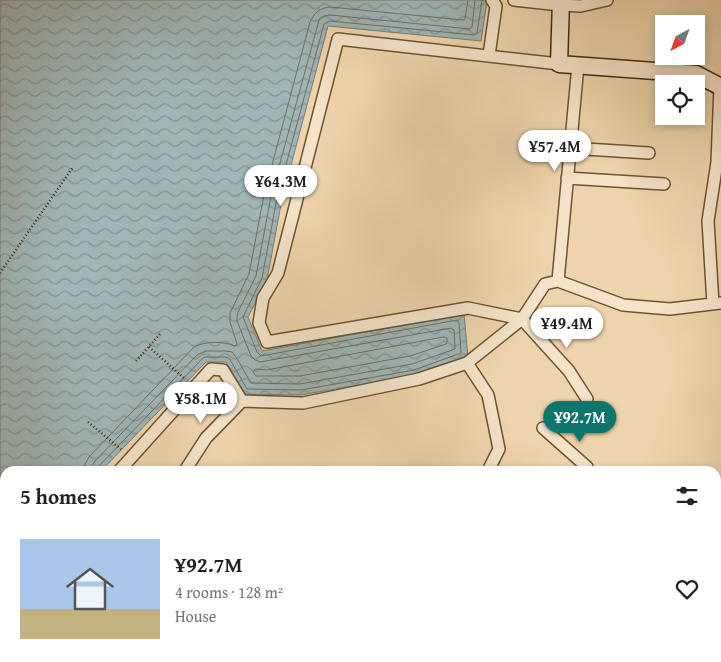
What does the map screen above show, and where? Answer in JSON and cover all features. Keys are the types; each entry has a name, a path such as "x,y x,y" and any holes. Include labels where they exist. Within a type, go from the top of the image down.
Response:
{"main road":[{"path":"560,3 559,64 696,74 720,86"}],"street":[{"path":"489,55 496,6 492,0"},
{"path":"514,0 581,6 607,0"},
{"path":"559,64 338,39 278,273 263,298 259,323 268,342 468,308 522,319 569,371 586,399"},
{"path":"558,281 578,66"},
{"path":"188,466 206,438 242,401 303,403 418,379 467,363 522,319 545,284 558,281 622,305 670,309 717,304 708,221 717,162 720,86"},
{"path":"570,148 649,153"},
{"path":"567,178 664,184"},
{"path":"467,363 488,395 499,449 490,466"},
{"path":"124,466 212,369 223,370 242,401"},
{"path":"543,428 586,466"}],"path":[{"path":"0,273 73,167"},
{"path":"136,361 161,332"},
{"path":"149,347 194,387"},
{"path":"88,422 131,458"}],"water":[{"path":"0,0 487,1 481,41 328,26 282,199 267,280 248,317 262,351 464,314 468,357 415,375 301,395 244,394 226,362 206,362 106,466 0,466"}]}
